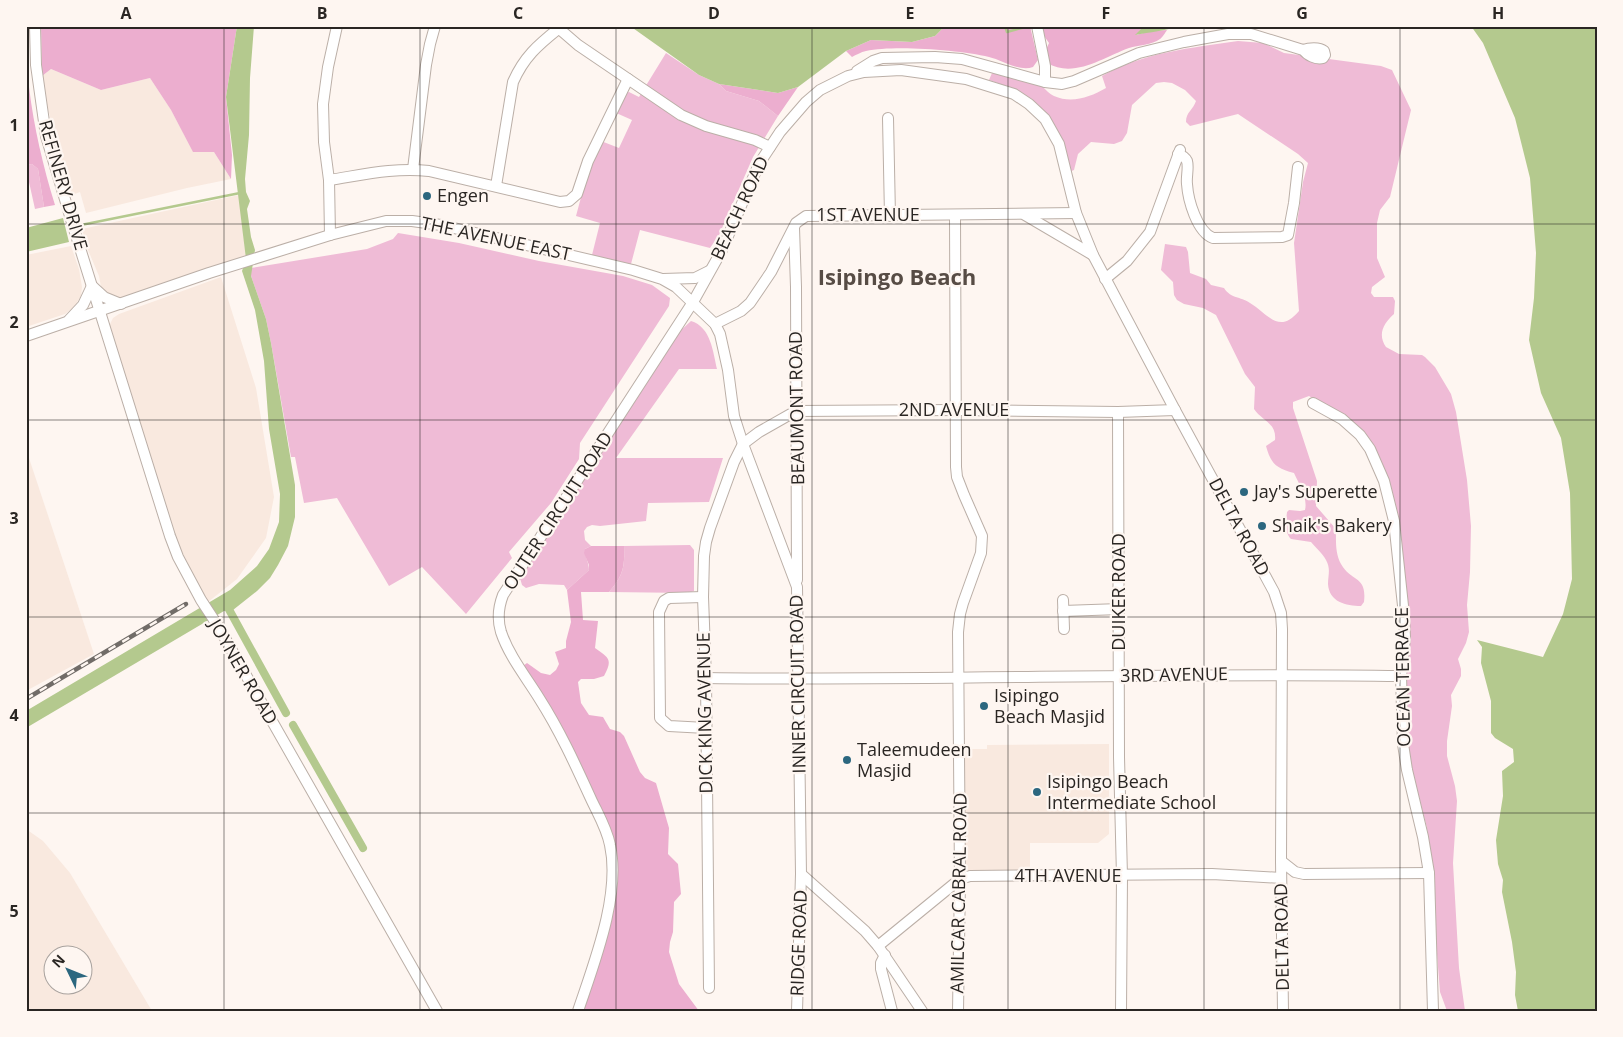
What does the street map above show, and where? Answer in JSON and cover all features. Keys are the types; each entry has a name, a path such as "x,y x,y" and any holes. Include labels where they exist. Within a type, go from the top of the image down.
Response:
{"street":[{"name":"REFINERY DRIVE","path":"35,26 36,65 46,136 100,311"},
{"path":"330,235 329,180 324,142 323,104 328,67 337,26"},
{"path":"413,169 426,65 435,26"},
{"path":"1037,26 1045,66 1045,82"},
{"path":"496,186 513,82 520,67 530,54 557,28 567,37 667,106 691,120 755,140 770,147"},
{"path":"848,76 873,61 882,58 935,57 962,59 1057,84 1074,81 1139,53 1184,42 1244,33 1303,50"},
{"name":"BEACH ROAD","path":"694,302 722,250 759,164 789,120 820,90 848,76 864,72 901,70 966,79 1014,94"},
{"path":"329,180 384,171 429,170 564,202 573,198 576,194 588,161 628,79"},
{"name":"DELTA ROAD","path":"1014,94 1038,111 1054,133 1059,144 1076,213 1093,255 1274,592 1281,613 1280,861 1283,1011"},
{"path":"888,118 890,216"},
{"path":"1105,279 1127,260 1150,232 1179,152 1187,161 1186,183 1198,222 1204,232 1213,238 1286,236 1289,232 1298,167"},
{"name":"1ST AVENUE","path":"715,324 741,311 750,303 764,285 794,228 802,217 809,215 890,216 1076,213"},
{"path":"1025,214 1093,255"},
{"name":"AMILCAR CABRAL ROAD","path":"955,215 956,466 957,477 982,536 981,552 960,614 958,1011"},
{"name":"THE AVENUE EAST","path":"26,336 209,273 330,235 386,221 412,220 441,225 633,270 662,279 676,286 694,302"},
{"name":"BEAUMONT ROAD","path":"794,228 798,587"},
{"path":"662,279 695,278 711,270"},
{"path":"66,322 83,305 92,286 104,296 121,304"},
{"name":"INNER CIRCUIT ROAD","path":"694,302 715,324 724,346 734,414 743,444 798,587 801,874"},
{"name":"OUTER CIRCUIT ROAD","path":"578,1011 597,950 611,893 613,878 610,844 560,732 508,647 501,632 498,617 499,607 514,576 571,492 694,302"},
{"name":"JOYNER ROAD","path":"100,311 178,557 436,1011"},
{"name":"OCEAN TERRACE","path":"1313,403 1342,419 1360,435 1370,449 1384,481 1394,521 1399,555 1405,630 1401,676 1404,755 1423,838 1428,873 1433,1011"},
{"name":"2ND AVENUE","path":"743,444 759,432 796,411 1118,412 1175,410"},
{"name":"DUIKER ROAD","path":"1118,412 1119,757 1122,876 1121,1011"},
{"name":"DICK KING AVENUE","path":"709,988 706,678 703,597 706,542 734,462 743,444"},
{"path":"703,597 669,598 661,605 659,612 660,718 669,726 706,728"},
{"path":"1063,600 1064,629"},
{"path":"1063,611 1120,609"},
{"name":"3RD AVENUE","path":"706,678 799,679 1280,674 1401,676"},
{"path":"1280,861 1295,872 1304,874 1428,873"},
{"path":"801,874 865,931 878,946 922,1011"},
{"name":"RIDGE ROAD","path":"797,1011 801,874"},
{"name":"4TH AVENUE","path":"960,879 970,876 1212,874 1281,878"},
{"path":"878,946 960,879"},
{"path":"884,955 881,969 892,1011"}],"shaded area":[{"path":"26,26 29,87 33,117 55,205 44,207 38,169 32,164 27,165 26,169"},
{"path":"41,26 237,26 226,97 232,155 231,179 214,152 193,152 171,110 150,78 101,90 51,69 42,76"},
{"path":"237,26 254,26 245,179 246,192 250,201 247,209 255,250 251,276 266,319 295,485 295,517 288,546 270,578 233,610 224,611 26,728 26,711 230,590 257,566 269,549 279,522 280,494 269,429 264,361 255,310 242,271 246,259 226,97"},
{"path":"630,26 945,26 935,36 912,42 871,40 846,51 798,87 778,93 719,84 699,75"},
{"path":"945,26 1030,26 1038,60 1033,67 1022,68 989,57 945,50 878,49 864,51 852,57 846,51 871,40 912,42 935,36"},
{"path":"1042,26 1144,26 1136,35 1151,31 1167,30 1161,38 1153,43 1129,48 1089,65 1068,69 1047,63 1045,52 1049,43 1042,33"},
{"path":"1144,26 1180,26 1135,35"},
{"path":"1471,26 1597,26 1597,1011 1518,1011 1515,995 1516,972 1512,942 1502,892 1503,880 1498,864 1496,840 1503,796 1502,771 1514,762 1513,749 1495,738 1491,733 1491,701 1481,663 1482,647 1477,640 1543,657 1563,614 1572,579 1570,493 1561,438 1541,393 1529,340 1534,298 1536,253 1530,178 1515,118 1483,43"},
{"path":"1238,41 1263,43 1284,53 1381,66 1392,70 1411,110 1390,197 1380,210 1377,223 1377,258 1385,277 1372,287 1371,293 1374,297 1393,297 1395,301 1394,314 1387,321 1382,333 1383,342 1386,347 1399,354 1422,355 1425,357 1435,367 1451,394 1456,412 1467,480 1471,526 1467,605 1469,632 1458,659 1461,676 1451,695 1452,706 1447,741 1447,756 1457,801 1453,863 1459,968 1465,1011 1447,1011 1440,992 1427,828 1407,742 1405,706 1408,617 1380,461 1319,402 1309,396 1293,402 1293,408 1317,481 1316,506 1336,529 1337,551 1341,564 1363,587 1364,602 1361,606 1344,604 1331,595 1328,584 1328,566 1321,553 1311,542 1291,539 1287,533 1287,512 1289,510 1305,510 1304,496 1294,473 1279,467 1270,457 1266,446 1275,440 1274,430 1254,409 1255,387 1245,374 1216,315 1203,308 1184,304 1177,300 1174,295 1173,282 1161,270 1165,244 1186,247 1190,273 1206,279 1211,285 1224,288 1233,296 1246,301 1274,320 1279,322 1292,318 1299,311 1294,243 1303,182 1308,163 1298,154 1238,114 1190,126 1186,119 1196,101 1185,90 1172,83 1164,82 1156,83 1132,105 1127,133 1122,141 1114,144 1091,142 1078,154 1074,170 1069,172 1048,116 1042,109 1021,94 989,80 992,73 1036,84 1052,95 1061,98 1081,98 1106,88 1102,76 1134,61 1168,52"},
{"path":"666,53 699,75 719,84 726,91 759,101 778,116 753,157 719,235 710,248 640,230 631,264 592,255 600,223 576,216 587,175 601,141 619,148 632,120 614,112 626,93 629,92 639,97"},
{"path":"51,69 101,90 150,78 171,110 193,151 214,152 231,179 86,213 80,192 72,195 70,191 44,94 42,76"},
{"path":"719,84 778,93 798,87 778,116 759,101 726,91"},
{"path":"32,164 38,169 44,207 35,209 29,182 26,182 27,165"},
{"path":"239,195 246,259 120,298 111,298 101,287 99,276 88,250 82,229"},
{"path":"63,218 69,242 26,252 26,228"},
{"path":"398,233 459,243 539,261 623,276 652,285 670,298 669,306 580,443 579,459 551,503 509,552 512,558 466,614 422,567 389,586 337,498 304,503 295,457 291,457 266,319 251,276 251,268 367,249 393,239"},
{"path":"71,246 79,269 82,287 81,296 74,307 65,314 26,327 26,255"},
{"path":"221,277 256,388 274,497 266,538 237,579 208,602 179,549 108,328 113,318 119,314"},
{"path":"691,321 698,324 707,334 717,369 679,369 616,458 723,458 709,502 648,503 646,521 587,527 584,531 585,540 591,546 585,549 589,570 567,590 564,585 539,584 526,588 522,585 520,578 677,334"},
{"path":"26,449 94,654 26,691"},
{"path":"690,545 694,550 694,591 689,593 609,592 622,571 624,546"},
{"path":"591,546 624,546 624,560 620,576 609,592 581,592 583,620 598,621 595,648 609,662 604,676 594,679 581,679 578,682 581,703 589,715 603,717 610,729 620,732 624,736 640,772 645,778 656,783 669,828 668,854 678,864 681,894 674,902 673,932 669,952 679,984 699,1011 583,1011 588,996 613,854 523,666 527,663 541,673 550,675 556,670 559,664 555,652 566,648 571,622 567,590 589,570 584,553 585,549"},
{"name":"Isipingo Beach Intermediate School","path":"1109,744 1109,834 1098,843 1030,843 1030,874 964,874 964,749 987,749 987,745"},
{"path":"26,829 43,841 70,873 152,1011 26,1011"}],"waterway":[{"path":"1005,26 1007,32 1029,26"},
{"path":"76,226 240,193"},
{"path":"226,604 286,713"},
{"path":"293,725 363,848"}],"railway":[{"path":"26,699 186,604"}],"place":[{"name":"Engen","path":"427,196"},
{"name":"Jay's Superette","path":"1244,492"},
{"name":"Shaik's Bakery","path":"1262,526"},
{"name":"Isipingo Beach Masjid","path":"984,706"},
{"name":"Taleemudeen Masjid","path":"847,760"},
{"name":"Isipingo Beach Intermediate School","path":"1037,792"}],"district":[{"name":"Isipingo Beach","path":"897,277"}]}
